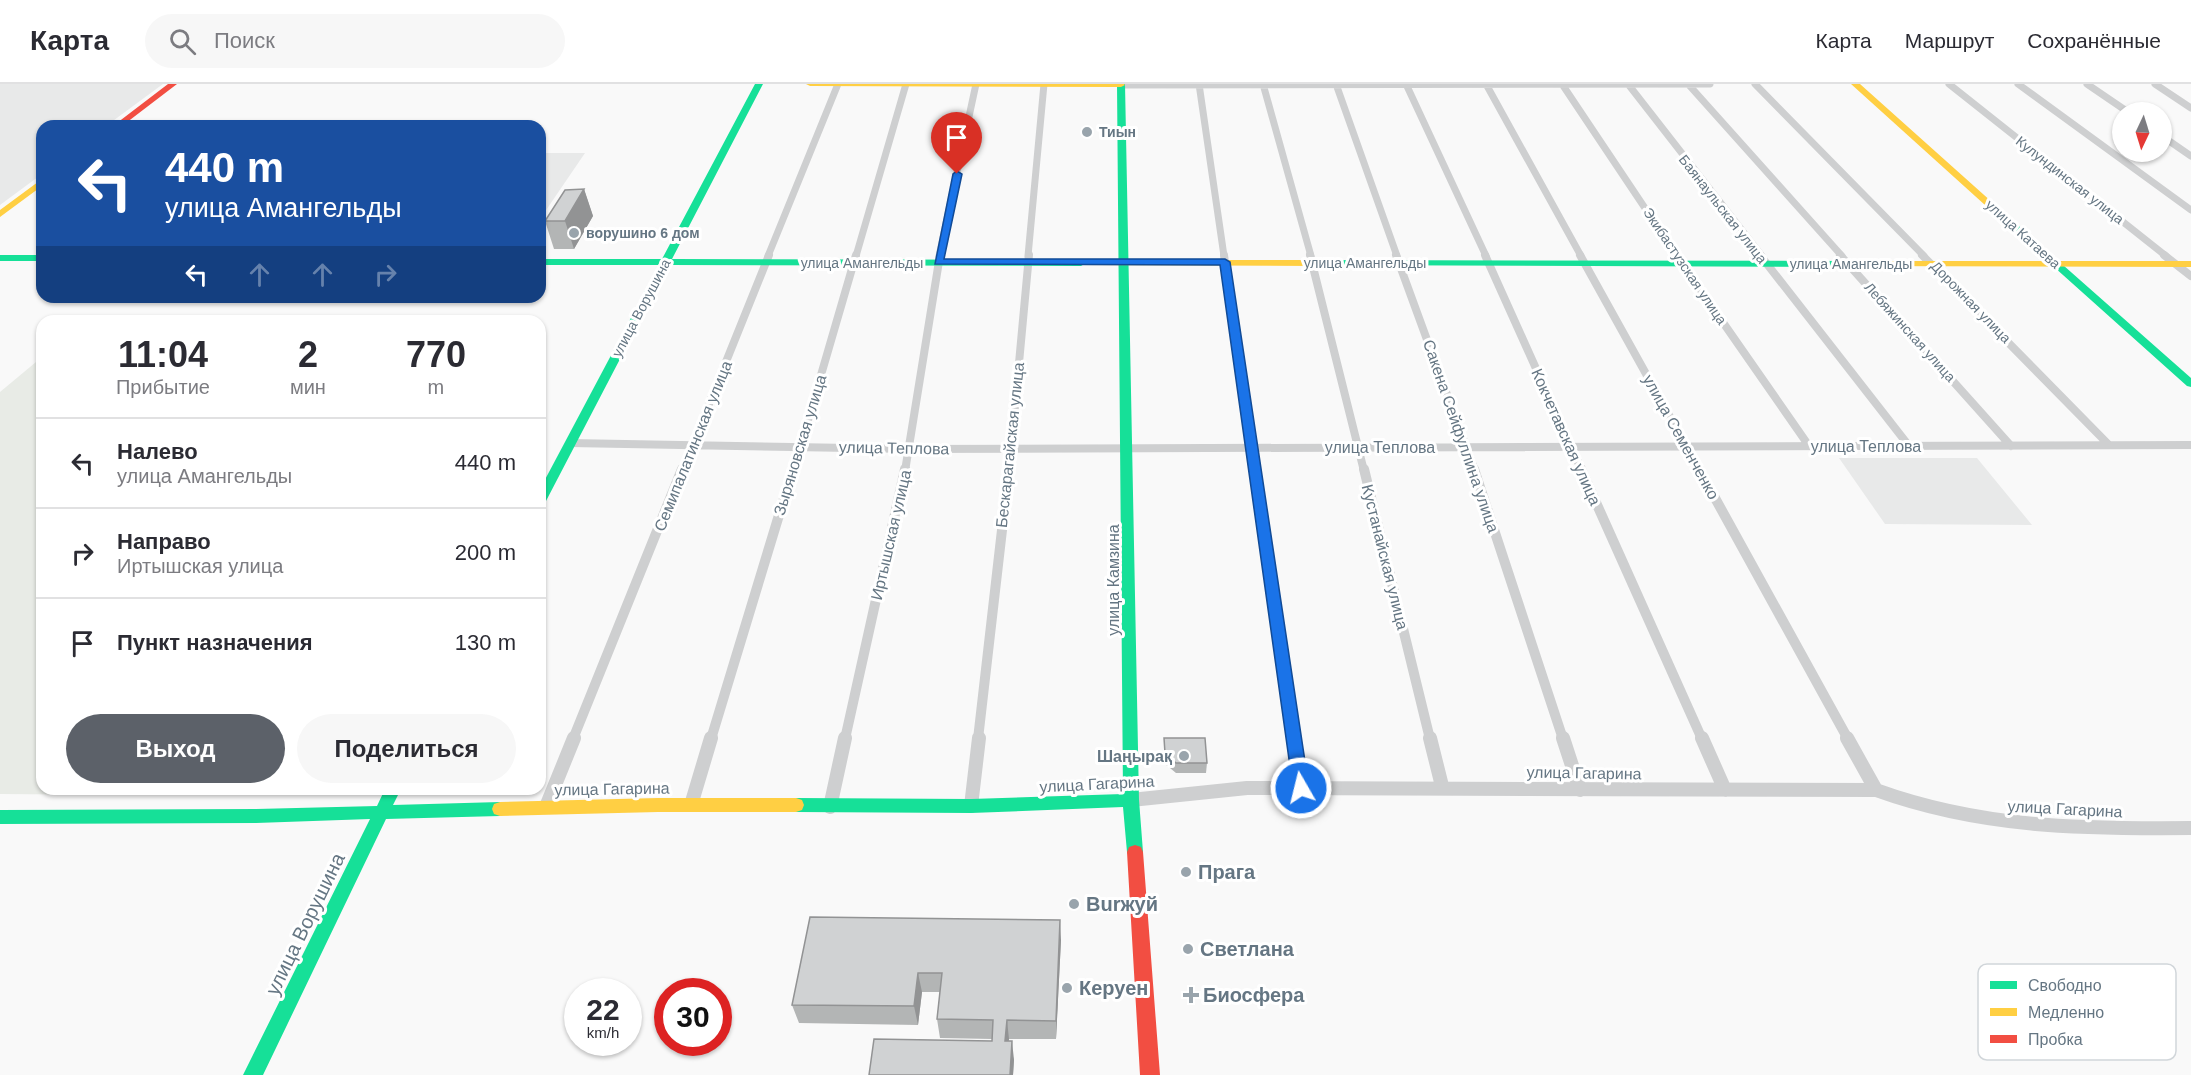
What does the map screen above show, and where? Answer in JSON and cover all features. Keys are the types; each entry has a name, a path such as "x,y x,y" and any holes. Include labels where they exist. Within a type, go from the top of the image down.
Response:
{"street":[{"path":"125,120 173,84"},
{"name":"улица Ворушина","path":"546,489 759,84"},
{"path":"810,84 1710,84"},
{"name":"Семипалатинская улица","path":"546,807 838,84"},
{"name":"Зыряновская улица","path":"691,805 800,446 906,84"},
{"name":"Иртышская улица","path":"830,807 910,449 938,262 976,84"},
{"name":"Бескарагайская улица","path":"971,806 1011,448 1044,84"},
{"path":"1199,84 1301,788"},
{"name":"Кустанайская улица","path":"1263,84 1313,264 1442,786"},
{"name":"Сакена Сейфуллина улица","path":"1336,84 1467,447 1580,790"},
{"name":"Кокчетавская улица","path":"1406,84 1489,263 1725,790"},
{"name":"улица Семенченко","path":"1486,84 1876,790"},
{"name":"Экибастузская улица","path":"1562,84 1682,264 1809,446"},
{"name":"Баянаульская улица","path":"1628,84 1909,446"},
{"name":"Лебяжинская улица","path":"1688,84 2011,446"},
{"name":"Дорожная улица","path":"1755,84 2109,445"},
{"name":"улица Катаева","path":"1855,84 2191,384"},
{"name":"Кулундинская улица","path":"1949,84 2184,264 2191,276"},
{"path":"2018,84 2191,210"},
{"path":"2086,84 2113,102"},
{"path":"2155,84 2191,108"},
{"name":"улица Камзина","path":"1121,85 1128,448 1131,800 1150,1075"},
{"path":"2172,142 2191,156"},
{"path":"0,214 36,187"},
{"path":"0,258 36,258"},
{"name":"улица Амангельды","path":"546,262 2184,264"},
{"name":"улица Теплова","path":"570,443 910,449 2191,445"},
{"name":"улица Гагарина","path":"0,817 256,816 691,805 971,806 1131,800 1247,788 1442,786 1580,790 1876,790 1960,816 1988,822 2070,829 2191,828"},
{"name":"улица Ворушина","path":"253,1075 390,795"}],"shaded area":[{"path":"0,84 163,84 114,120 36,120 36,178 0,205"},
{"path":"546,153 585,153 546,210"},
{"path":"36,362 36,794 0,794 0,392"},
{"path":"1839,458 1977,458 2032,525 1885,524"}],"building":[{"path":"584,189 565,221 546,221 546,219 565,190"},
{"path":"1164,738 1205,738 1207,763 1176,763 1165,753"},
{"name":"Керуен","path":"810,917 1060,920 1056,1021 1007,1020 1005,1041 1012,1041 1010,1075 869,1075 874,1039 992,1041 993,1020 937,1019 942,973 918,973 914,1006 792,1005"}],"traffic: fast":[{"path":"546,490 759,84"},
{"path":"1121,84 1131,800 1135,852"},
{"path":"2009,222 2191,384"},
{"path":"0,258 36,258"},
{"path":"546,262 1081,263"},
{"path":"1312,263 1853,264"},
{"path":"253,1075 390,795"},
{"path":"796,805 971,806 1131,800"},
{"path":"0,817 256,816 500,809"}],"traffic: slow":[{"path":"810,84 1121,85"},
{"path":"1855,84 2009,222"},
{"path":"0,214 36,187"},
{"path":"1081,263 1312,263"},
{"path":"1853,264 2191,264"},
{"path":"500,809 658,805 796,805"}],"traffic: jam":[{"path":"125,120 173,84"},
{"path":"1135,852 1150,1075"}],"place":[{"name":"Тиын","path":"1087,132"},
{"name":"ворушино 6 дом","path":"574,233"},
{"name":"Шаңырақ","path":"1184,756"},
{"name":"Прага","path":"1186,872"},
{"name":"Burжуй","path":"1074,904"},
{"name":"Светлана","path":"1188,949"},
{"name":"Керуен","path":"1067,988"},
{"name":"Биосфера","path":"1191,995"}],"route":[{"path":"957,174 938,262 1225,262 1301,788"}]}
